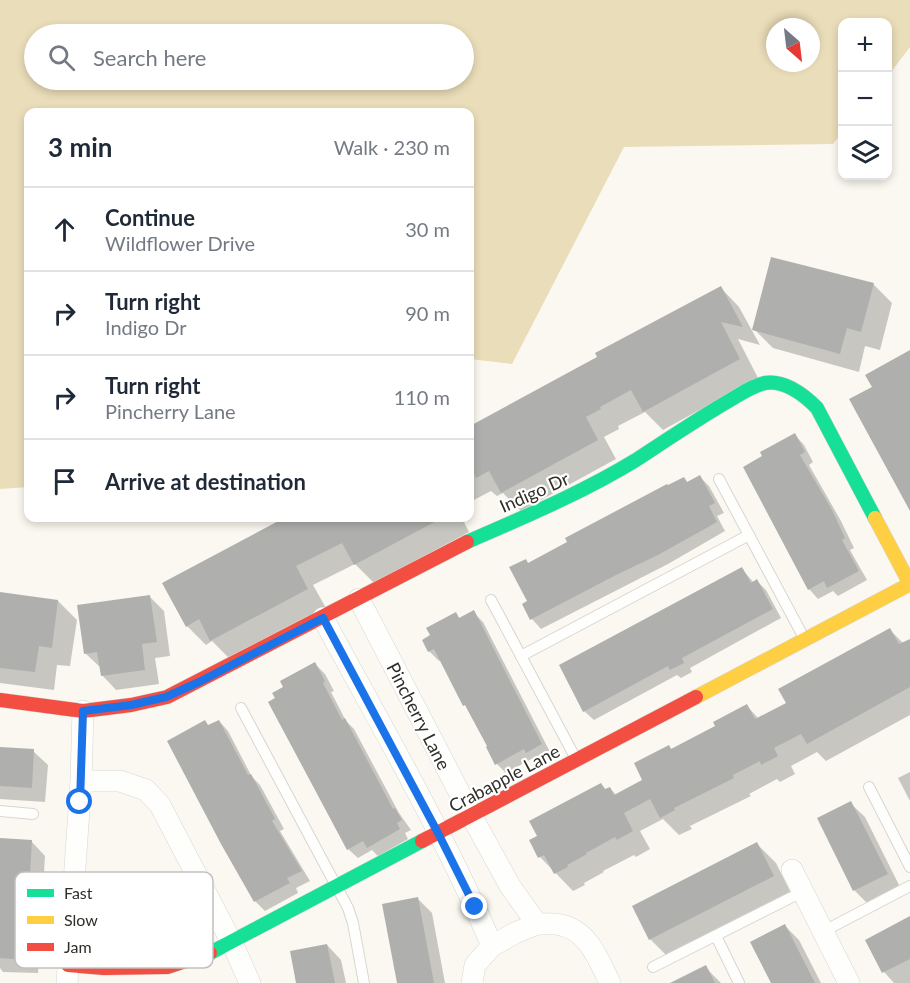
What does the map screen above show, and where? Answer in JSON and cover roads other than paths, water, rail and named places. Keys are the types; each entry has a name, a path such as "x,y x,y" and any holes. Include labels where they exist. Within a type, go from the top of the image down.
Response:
{"street":[{"name":"Indigo Dr","path":"0,700 83,711 131,705 166,697 323,618 451,549 596,482 635,460 695,420 750,389 766,383 786,386 804,394 817,408 910,584"},
{"name":"Crabapple Lane","path":"213,951 337,888 910,584"},
{"name":"Pincherry Lane","path":"359,598 471,815 510,886 537,924"},
{"name":"Pincherry Lane","path":"323,618 438,833 492,946"},
{"path":"75,872 83,711"},
{"path":"81,781 120,782 146,790 160,805 195,872"},
{"path":"792,870 849,983"},
{"path":"213,907 250,983"},
{"path":"472,983 476,965 492,946 537,924 562,925 583,936 594,950 610,983"},
{"name":"Crabapple Lane","path":"68,974 104,968"}],"lane":[{"path":"719,479 804,639"},
{"path":"521,656 749,535"},
{"path":"491,600 577,760"},
{"path":"241,708 337,888 353,923 364,983"},
{"path":"869,787 910,867"},
{"path":"0,812 33,814"},
{"path":"824,932 910,886"},
{"path":"653,967 804,891"},
{"path":"716,936 739,983"}]}
